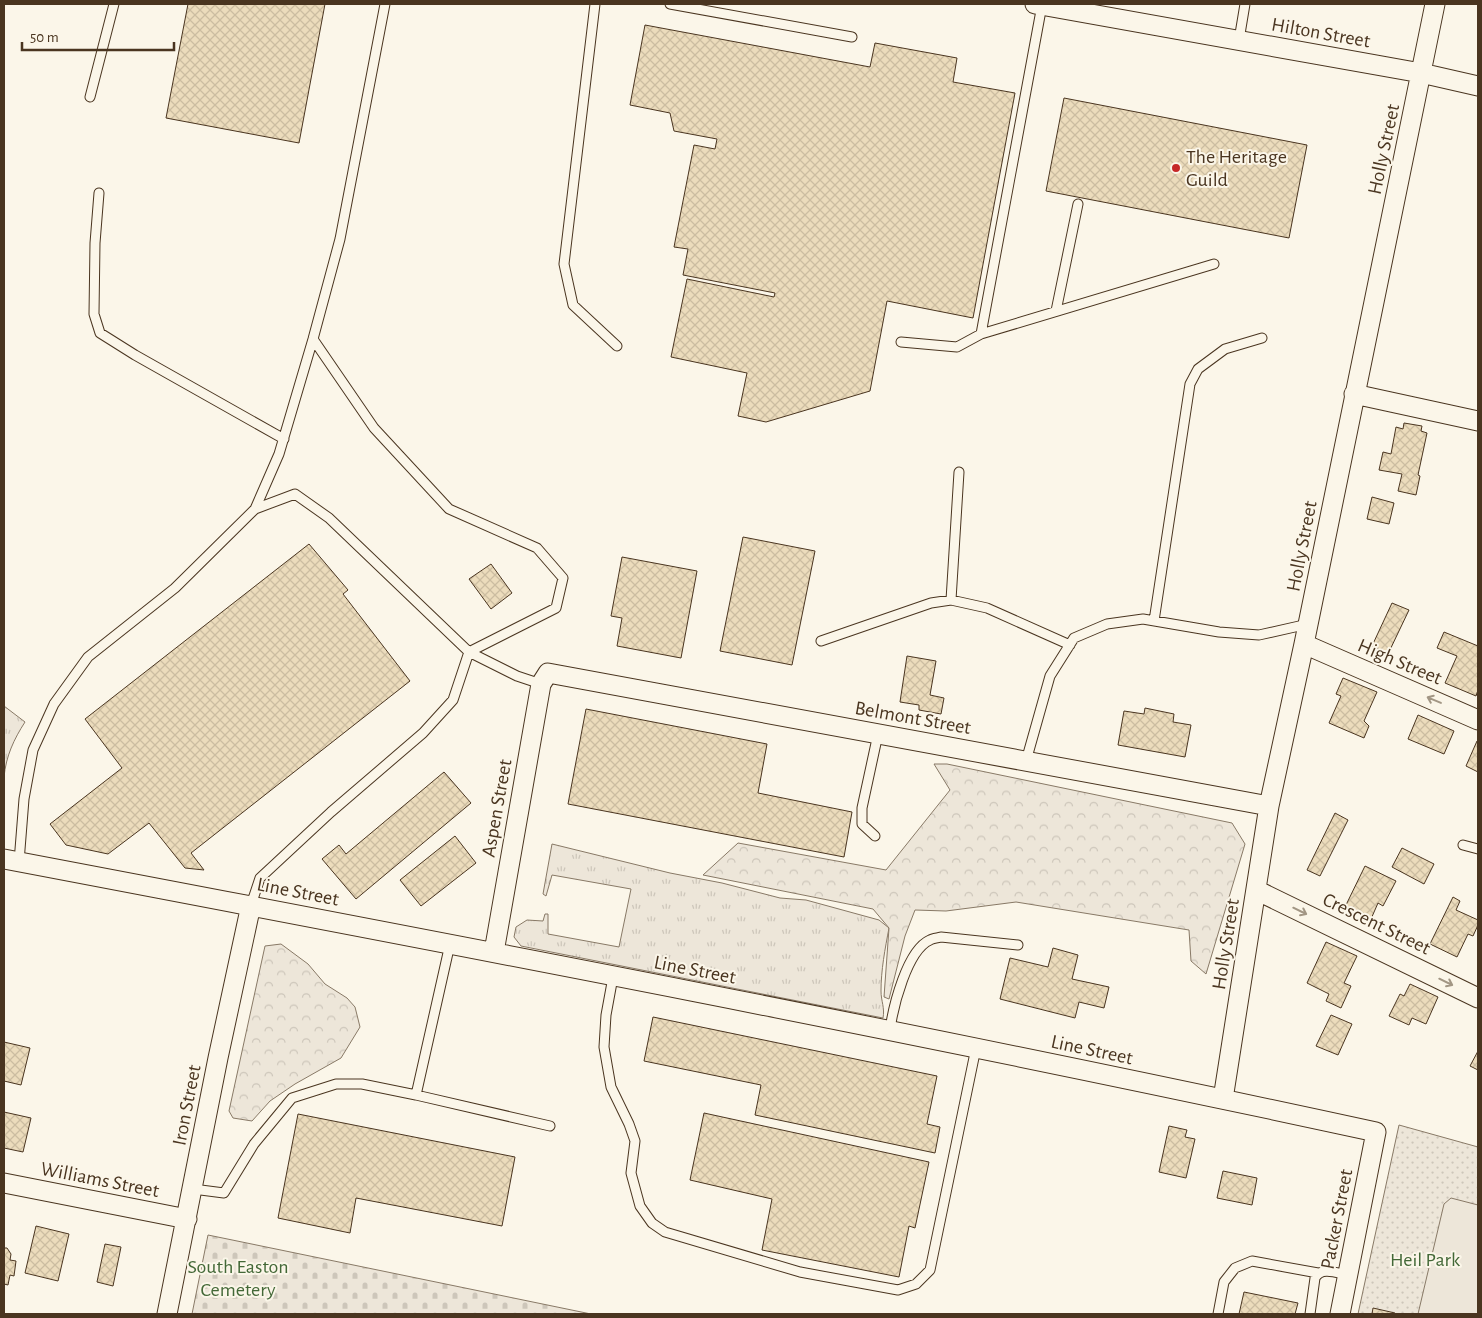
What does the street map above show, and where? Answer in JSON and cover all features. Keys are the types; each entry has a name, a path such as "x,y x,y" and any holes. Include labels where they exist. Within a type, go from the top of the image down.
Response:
{"street":[{"name":"Hilton Street","path":"1038,4 1422,73 1478,86"},
{"name":"Holly Street","path":"1223,1099 1269,806 1435,4"},
{"path":"1354,394 1478,421"},
{"name":"High Street","path":"1304,644 1478,720"},
{"name":"Belmont Street","path":"545,678 878,734 1269,806"},
{"name":"Aspen Street","path":"494,952 545,678"},
{"name":"Line Street","path":"11,860 890,1030 1376,1132"},
{"name":"Crescent Street","path":"1256,890 1478,998"},
{"name":"Iron Street","path":"167,1314 218,1058 251,905"},
{"name":"Packer Street","path":"1340,1314 1376,1132"},
{"name":"Williams Street","path":"4,1182 187,1220"}],"lane":[{"path":"90,97 114,4"},
{"path":"11,860 33,750 54,704 88,657 176,588 255,509 284,439 340,239 385,4"},
{"path":"595,4 564,264 573,305 617,346"},
{"path":"670,4 852,37"},
{"path":"982,334 1038,4"},
{"path":"1239,40 1245,4"},
{"path":"99,193 95,243 94,314 100,333 143,360 284,439"},
{"path":"1056,311 1078,204"},
{"path":"901,342 957,347 982,334 1214,264"},
{"path":"1154,621 1190,384 1198,368 1225,349 1262,338"},
{"path":"251,905 260,878 331,812 423,733 453,700 469,652 556,608 563,578 537,548 449,509 374,428 313,339"},
{"path":"951,600 959,472"},
{"path":"255,509 295,494 329,518 469,652 517,676 545,678"},
{"path":"821,642 931,603 951,600 987,608 1070,644"},
{"path":"1026,761 1050,676 1074,638 1107,624 1143,619 1219,632 1258,635 1308,624"},
{"path":"875,836 862,824 862,808 878,734"},
{"path":"1463,845 1478,849"},
{"path":"890,1030 892,1012 910,961 920,947 929,940 941,937 1018,945"},
{"path":"416,1095 450,944"},
{"path":"613,977 606,1015 604,1048 611,1087 635,1141 631,1172 640,1206 652,1224 664,1232 800,1272 898,1290 916,1284 930,1270 976,1048"},
{"path":"193,1189 224,1193 254,1144 292,1098 336,1084 362,1084 550,1126"},
{"path":"1218,1314 1224,1282 1235,1268 1252,1261 1318,1273 1323,1271 1348,1275"},
{"path":"1310,1314 1315,1278 1318,1273"}],"green space":[{"path":"4,706 25,722 11,748 4,777"},
{"path":"934,764 947,764 1232,823 1245,844 1206,974 1191,961 1189,930 1016,902 946,911 915,910 905,936 889,999 884,997 889,928 873,909 703,875 738,843 886,870 950,790"},
{"path":"552,844 780,898 806,900 879,920 889,928 882,975 883,1018 521,946 514,937 516,927 527,920 543,921 545,914 548,914 548,934 619,947 631,889 552,875 546,896 543,894"},
{"path":"281,944 308,964 325,984 347,998 355,1007 360,1027 341,1058 295,1084 270,1101 252,1121 233,1118 229,1111 265,946"},
{"name":"Heil Park","path":"1399,1125 1478,1147 1478,1314 1358,1314"},
{"path":"1451,1198 1478,1205 1478,1314 1418,1314 1444,1204"},
{"name":"South Easton Cemetery","path":"208,1235 591,1314 192,1314"}],"building":[{"path":"188,4 325,4 299,143 166,118"},
{"path":"645,25 870,67 875,43 957,58 953,82 1015,93 973,318 887,301 870,391 766,422 738,416 747,373 671,357 687,279 774,297 775,293 683,275 688,249 674,247 694,145 715,149 717,139 674,131 670,113 630,105"},
{"name":"The Heritage Guild","path":"1064,98 1307,145 1289,238 1046,191"},
{"path":"1404,423 1422,426 1421,431 1427,433 1418,475 1420,476 1416,495 1398,491 1402,474 1379,470 1383,452 1391,454 1396,427 1403,429"},
{"path":"1372,497 1394,503 1389,524 1367,519"},
{"path":"743,537 815,551 792,665 720,651"},
{"path":"309,544 348,590 343,594 410,681 191,853 204,870 185,868 149,823 108,854 66,845 50,824 122,768 85,719"},
{"path":"622,557 697,571 681,658 617,646 622,618 611,616"},
{"path":"491,564 512,593 491,609 469,579"},
{"path":"1392,603 1409,610 1388,654 1372,646"},
{"path":"1444,632 1478,646 1478,690 1476,696 1445,683 1457,656 1437,648"},
{"path":"907,656 936,661 930,695 944,698 941,714 919,710 919,705 900,702"},
{"path":"1343,678 1377,692 1364,721 1369,726 1364,738 1329,723 1341,696 1336,694"},
{"path":"1145,708 1174,714 1173,722 1191,725 1185,757 1118,745 1124,711 1144,714"},
{"path":"586,709 767,744 758,793 852,812 844,857 568,804"},
{"path":"1418,715 1454,731 1444,754 1408,739"},
{"path":"1478,741 1478,772 1466,766"},
{"path":"444,772 471,803 356,899 322,859 339,845 346,854"},
{"path":"1335,813 1348,820 1320,876 1307,870"},
{"path":"455,836 476,863 421,906 400,880"},
{"path":"1402,848 1434,864 1424,884 1392,867"},
{"path":"1365,866 1396,881 1383,906 1378,903 1371,919 1345,907"},
{"path":"1453,897 1460,901 1456,910 1478,920 1473,936 1468,934 1457,957 1430,944"},
{"path":"1326,942 1357,956 1344,983 1351,986 1341,1008 1326,1001 1329,994 1307,983"},
{"path":"1053,948 1078,955 1072,979 1109,987 1104,1008 1079,1002 1075,1018 1000,999 1010,958 1048,967"},
{"path":"1410,984 1438,997 1426,1024 1412,1018 1409,1025 1389,1016 1400,994 1404,996"},
{"path":"1331,1015 1352,1024 1338,1055 1316,1046"},
{"path":"653,1017 937,1076 927,1124 940,1127 935,1153 755,1115 761,1085 644,1061"},
{"path":"4,1042 30,1048 21,1085 4,1081"},
{"path":"1478,1051 1478,1070 1470,1066"},
{"path":"4,1112 31,1118 23,1152 4,1148"},
{"path":"704,1113 929,1162 915,1228 909,1226 899,1277 762,1250 772,1199 690,1180"},
{"path":"298,1114 515,1157 502,1226 356,1198 350,1233 278,1218"},
{"path":"1169,1126 1187,1130 1185,1137 1195,1139 1186,1178 1159,1172"},
{"path":"1223,1171 1257,1178 1252,1205 1217,1198"},
{"path":"36,1226 69,1234 58,1281 25,1273"},
{"path":"105,1244 121,1247 113,1286 97,1282"},
{"path":"4,1248 7,1248 11,1254 10,1260 16,1261 14,1276 10,1275 8,1285 4,1284"},
{"path":"1244,1292 1298,1303 1295,1314 1239,1314"},
{"path":"1373,1308 1395,1313 1395,1314 1372,1314"}],"place":[{"name":"The Heritage Guild","path":"1176,168"}]}
